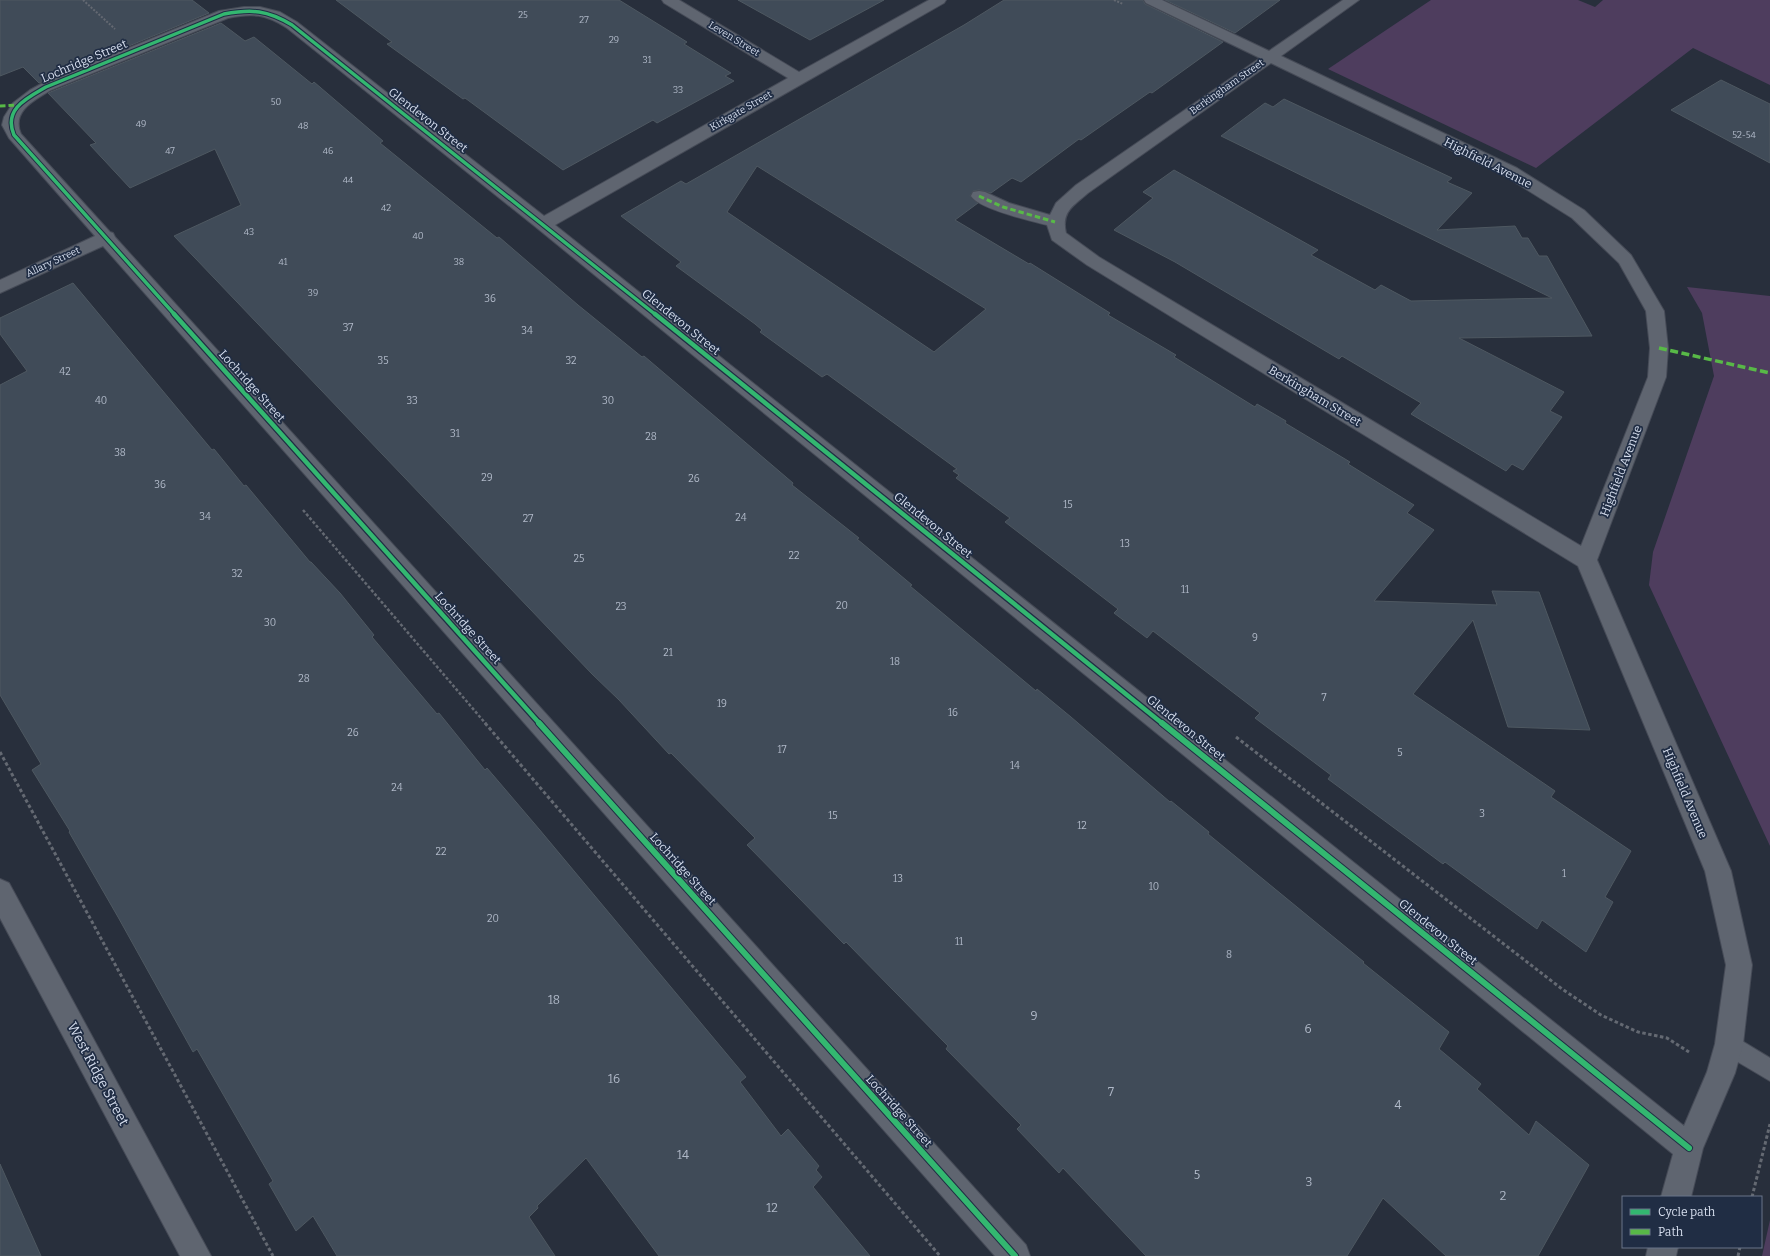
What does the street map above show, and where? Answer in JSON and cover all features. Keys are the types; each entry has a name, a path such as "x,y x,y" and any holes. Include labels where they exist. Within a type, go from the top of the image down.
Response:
{"street":[{"name":"Leven Street","path":"669,0 799,78"},
{"name":"Kirkgate Street","path":"543,224 939,0"},
{"name":"Highfield Avenue","path":"1151,0 1271,56 1511,172 1578,214 1625,259 1655,311 1659,348 1657,378 1586,560 1718,871 1739,965 1730,1044 1721,1073 1689,1148 1676,1196"},
{"name":"Berkingham Street","path":"1352,0 1082,189 1062,207 1055,222 1058,236 1093,261 1586,560"},
{"name":"Glendevon Street","path":"137,50 224,14 241,11 259,10 278,16 292,25 543,224 1689,1148"},
{"name":"Lochridge Street","path":"137,50 46,87 10,106 13,115 10,124 14,135 1015,1256"},
{"path":"979,196 1003,207 1055,222"},
{"name":"Allary Street","path":"0,287 106,237"},
{"name":"West Ridge Street","path":"0,892 196,1256"}],"lane":[{"path":"1730,1044 1770,1070"}],"path":[{"path":"83,0 115,29"},
{"path":"298,505 940,1256"},
{"path":"0,752 273,1256"},
{"path":"1752,1196 1770,1124"}],"shaded area":[{"path":"1431,0 1578,0 1595,7 1603,0 1770,0 1770,85 1693,48 1536,168 1328,69"},
{"path":"1687,287 1770,296 1770,846 1649,585 1653,552 1714,376 1702,313"},
{"path":"1770,1220 1770,1256 1762,1256"}],"building":[{"path":"0,0 192,0 209,13 39,83 23,67 0,76"},
{"path":"336,0 619,0 687,42 684,44 731,73 725,76 734,81 657,123 653,120 563,170 465,98 463,99 387,44 392,42"},
{"path":"738,0 884,0 810,40"},
{"path":"1004,0 1143,0 1145,4 1223,42 1152,93 1150,92 1081,140 1079,139 1021,182 1012,178 991,193 979,190 973,191 970,196 978,203 955,220 1029,264 1030,263 1110,313 1108,315 1176,355 1174,357 1255,407 1257,404 1286,421 1285,423 1350,462 1348,464 1414,505 1407,513 1434,530 1374,601 1497,605 1492,591 1539,592 1590,730 1508,727 1473,620 1413,694 1555,791 1551,797 1631,851 1605,897 1613,902 1586,952 1542,920 1537,929 1445,862 1443,864 1328,779 1331,775 1255,718 1260,713 1153,631 1147,638 1114,613 1118,609 1005,522 1010,518 956,478 959,475 953,471 957,469 827,374 822,377 760,332 762,330 755,324 676,266 681,262 621,216 681,181 686,184 964,25","holes":["757,166 986,309 934,352 727,212"]},
{"path":"1165,0 1280,0 1235,33"},
{"path":"221,23 245,41 254,37 312,84 314,82 383,141 380,143 497,238 499,237 578,305 642,357 644,356 793,483 792,485 859,538 857,539 912,585 910,586 1036,691 1037,689 1071,717 1170,802 1171,801 1209,832 1208,834 1364,962 1363,963 1449,1032 1439,1049 1481,1084 1477,1089 1529,1135 1536,1121 1589,1165 1538,1256 1446,1256 1383,1198 1347,1256 1146,1256 1063,1168 1059,1173 1017,1129 1021,1125 946,1049 948,1046 846,942 844,944 747,845 755,838 671,753 669,754 174,236 241,205 215,149 130,188 90,145 96,143 48,93"},
{"path":"1721,80 1770,104 1770,163 1671,110"},
{"path":"1284,99 1452,178 1447,182 1472,193 1437,230 1515,226 1522,238 1528,238 1539,256 1547,256 1592,336 1459,338 1564,392 1550,411 1562,417 1523,470 1512,464 1506,471 1411,414 1421,403 1342,356 1339,359 1175,262 1114,230 1153,198 1143,192 1174,170 1318,250 1311,255 1375,290 1381,285 1411,301 1552,298 1221,136 1265,103 1273,107"},
{"path":"73,283 212,450 214,449 310,562 340,593 374,635 372,637 437,714 439,713 485,770 487,768 539,829 746,1077 740,1082 781,1136 788,1129 819,1166 816,1170 822,1177 813,1187 870,1256 659,1256 586,1158 537,1206 538,1208 529,1217 555,1256 337,1256 313,1216 296,1231 269,1184 273,1181 197,1049 193,1052 69,832 70,831 32,770 41,764 0,695 0,385 27,371 0,334 0,318"},
{"path":"0,1164 41,1256 0,1256"}],"marked path":[{"path":"0,106 20,105"},
{"path":"979,196 1003,207 1055,222"},
{"path":"1659,348 1770,373"}],"cycle path":[{"path":"1015,1256 14,135 10,123 15,111 24,101 46,87 224,14 252,10 267,12 283,19 543,224 1689,1148"}]}
